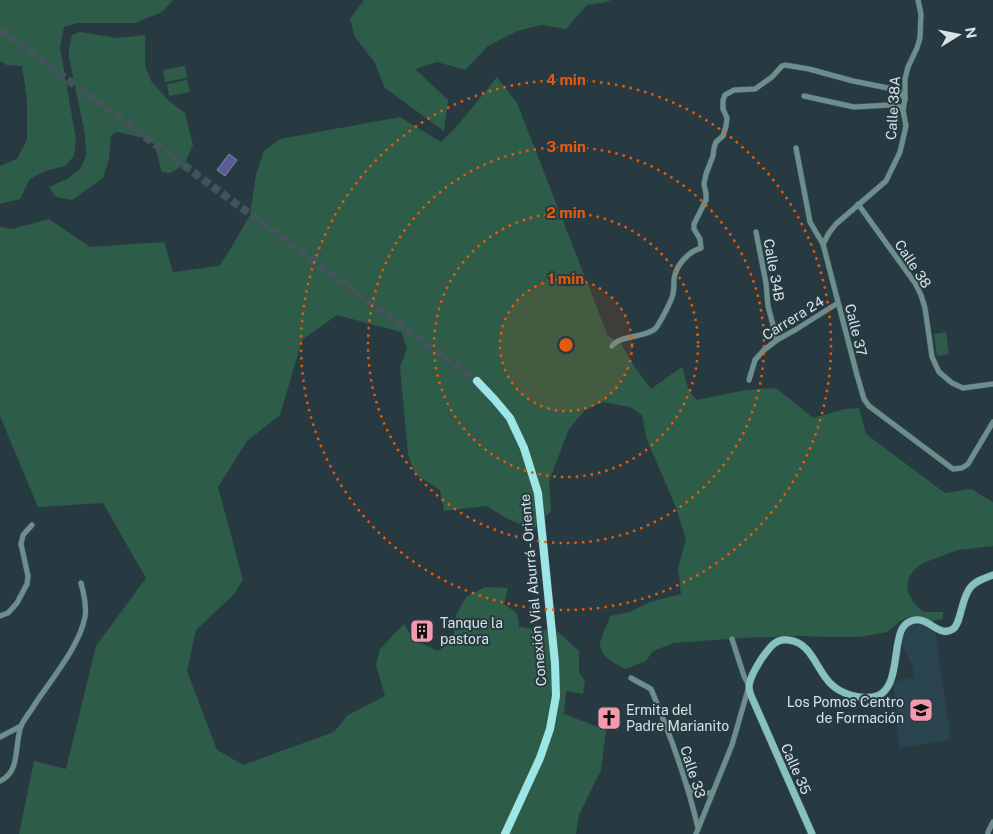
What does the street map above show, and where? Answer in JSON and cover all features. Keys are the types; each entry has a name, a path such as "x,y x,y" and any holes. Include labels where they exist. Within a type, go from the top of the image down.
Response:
{"main road":[{"name":"Conexión Vial Aburrá - Oriente","path":"477,381 510,418 524,448 538,493 555,663 556,696 550,730 540,758 505,834"}],"street":[{"name":"Calle 38A","path":"824,244 836,224 886,181 900,152 906,126 903,110 905,79 908,67 919,43 921,14 918,0"},
{"path":"612,346 618,341 655,328 673,296 674,277 678,268 685,257 693,250 701,248 700,239 694,229 694,224 706,200 704,184 714,148 726,126 727,118 722,100 725,95 734,90 755,89 772,77 782,66 789,64 853,81 898,90 904,99"},
{"path":"804,96 854,107 889,105 898,106 903,110"},
{"name":"Calle 37","path":"796,148 810,222 824,244 861,391 869,406 953,469 962,468 968,464 993,422"},
{"name":"Calle 38","path":"858,204 921,295 925,308 932,357 939,372 952,383 963,388 993,384"},
{"name":"Calle 34B","path":"756,232 766,283 768,306 777,340"},
{"name":"Carrera 24","path":"749,380 755,360 764,350 838,303"},
{"path":"0,616 8,613 17,603 28,584 21,544 23,536 32,525"},
{"path":"697,831 732,745 755,670 773,644 778,640 785,639 804,646 830,684 842,692 857,696 877,696 884,692 892,681 897,646 901,630 905,625 910,621 920,619 927,621 938,630 953,629 959,622 964,598 970,587 979,580 993,575"},
{"path":"0,781 9,776 13,768 21,726 62,664 83,627 86,605 81,583"},
{"path":"732,639 749,686"},
{"name":"Calle 33","path":"631,678 651,689 667,728 686,785 697,831"},
{"name":"Calle 35","path":"749,686 753,700 812,834"},
{"path":"0,737 21,726"},
{"path":"686,785 698,794 712,792"},
{"path":"988,833 993,822"}],"shaded area":[{"name":"Los Pomos Centro de Formación","path":"918,624 926,626 935,633 951,739 899,748 893,682 914,678 913,667 900,641 907,627"}],"green space":[{"path":"0,0 173,0 162,12 135,23 77,23 64,27 60,48 76,139 74,156 65,166 45,171 30,179 20,199 0,204 0,166 17,159 27,139 27,99 22,66 7,65 0,61"},
{"path":"364,0 611,0 587,5 566,29 541,25 517,31 488,46 465,70 437,62 415,69 448,100 444,131 385,88 375,63 355,37 350,19"},
{"path":"80,32 118,38 145,35 145,65 151,81 169,101 185,113 193,145 184,165 170,173 162,172 154,144 144,138 117,132 111,135 109,159 103,178 72,200 56,197 49,187 67,179 80,169 86,156 85,134 69,58 72,35"},
{"path":"185,66 187,78 165,82 163,70"},
{"path":"497,77 517,103 608,336 621,344 651,389 682,367 689,391 697,400 745,390 776,388 813,418 845,409 859,408 866,434 945,493 971,489 993,502 993,546 958,550 923,563 909,577 907,589 913,602 923,612 943,612 943,619 932,621 909,617 900,621 887,632 860,637 801,636 674,643 653,651 646,661 625,669 605,656 600,648 610,616 630,612 650,602 681,594 678,568 686,539 675,505 647,440 642,415 630,407 603,402 585,410 569,429 549,481 551,511 533,530 506,518 487,506 444,511 440,490 415,474 408,454 400,367 407,349 401,332 337,315 302,340 280,415 247,441 218,487 243,580 234,594 196,630 187,671 217,750 243,765 334,732 348,715 385,696 376,665 380,649 404,624 414,640 438,651 453,641 456,615 466,597 485,587 508,588 504,604 517,613 519,627 558,632 579,651 579,672 585,681 583,694 566,691 564,714 606,730 601,770 579,815 576,834 19,834 34,761 66,769 96,646 146,578 103,503 38,507 0,416 0,227 12,229 49,219 90,247 164,242 173,272 219,266 250,215 256,175 264,151 280,139 400,117 441,142 458,125"},
{"path":"187,80 190,92 169,96 167,84"},
{"path":"946,332 949,354 937,356 934,334"}],"water":[{"path":"229,154 237,160 225,176 217,170"}],"tunnel":[{"path":"0,30 477,381"}],"place":[{"name":"Tanque la pastora","path":"422,631"},
{"name":"Los Pomos Centro de Formación","path":"921,710"},
{"name":"Ermita del Padre Marianito","path":"609,718"}]}
